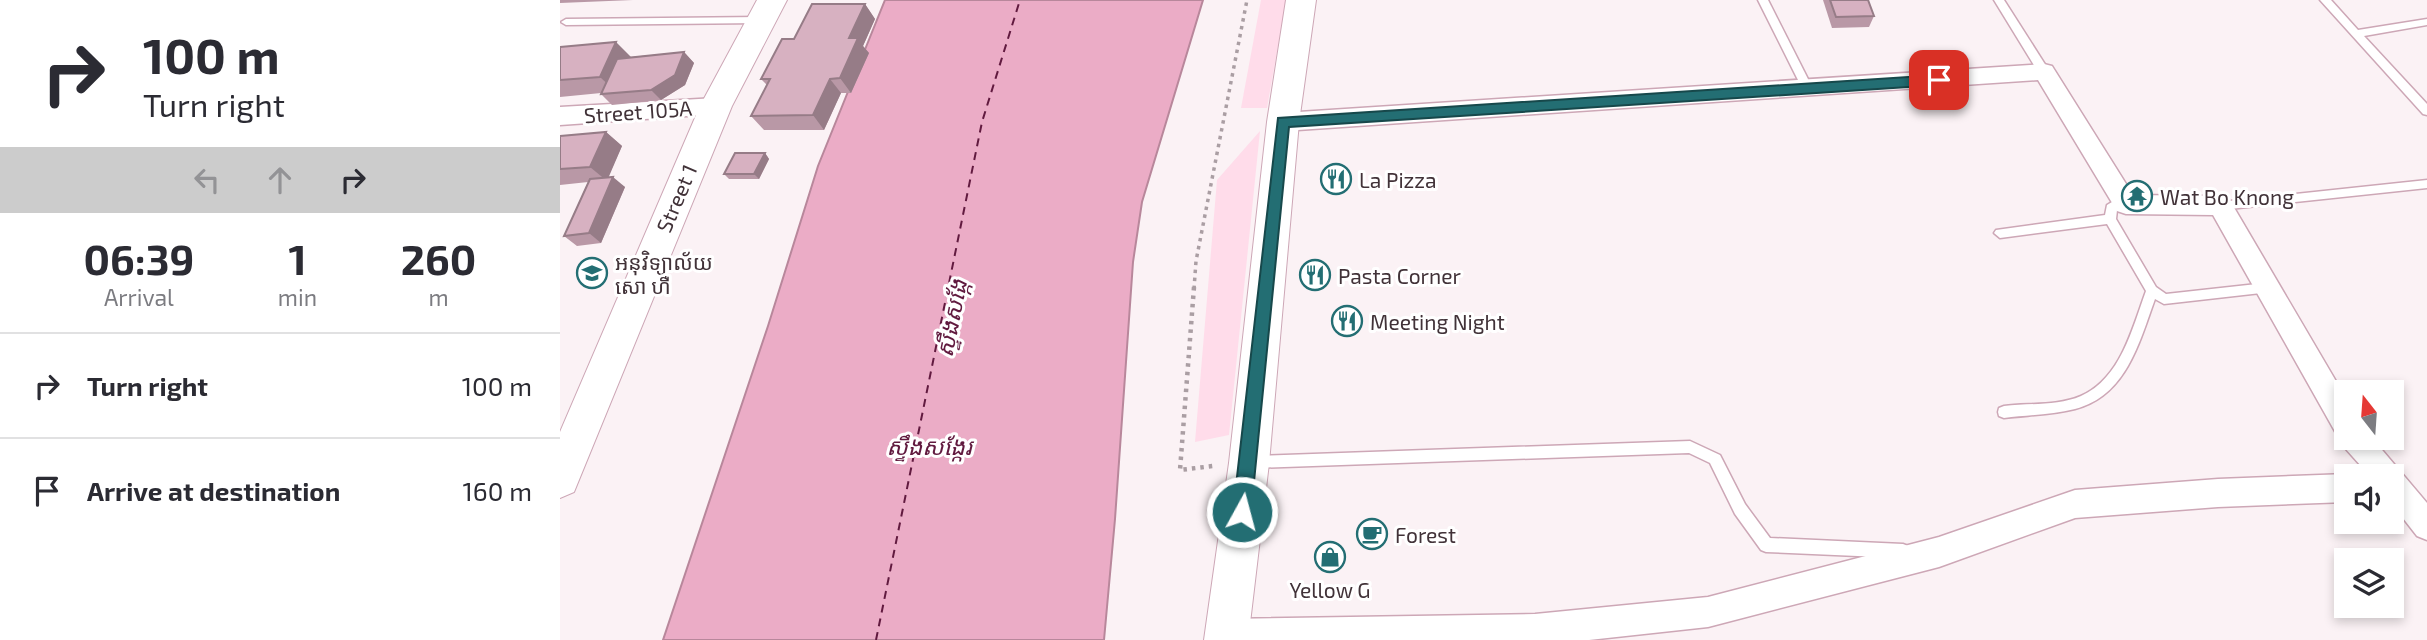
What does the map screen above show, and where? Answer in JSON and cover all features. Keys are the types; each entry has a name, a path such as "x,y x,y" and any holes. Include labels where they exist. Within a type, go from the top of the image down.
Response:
{"street":[{"path":"1301,0 1283,122 1249,463 1226,637 1535,630 1708,612 1939,552 2075,504 2218,493 2334,489"},
{"name":"Street 1","path":"560,479 571,421 716,106 767,10"},
{"path":"1283,122 2044,72 2116,209 2126,204 2220,206 2334,404"},
{"name":"Street 105A","path":"560,116 716,106"},
{"path":"2364,450 2376,464"},
{"path":"2404,497 2427,526"}],"lane":[{"path":"1763,0 1808,89"},
{"path":"1999,0 2044,72"},
{"path":"2325,0 2427,111"},
{"path":"566,22 767,10"},
{"path":"2356,34 2427,22"},
{"path":"2220,206 2427,184"},
{"path":"2000,233 2116,209 2152,291 2164,299 2266,289"},
{"path":"2004,412 2084,401 2102,389 2119,374 2152,291"},
{"path":"1249,463 1690,447 1715,459 1740,509 1766,545 1939,552"}],"path":[{"path":"1247,0 1196,261 1180,470 1249,463"}],"shaded area":[{"path":"1261,0 1286,0 1267,108 1241,108"},
{"path":"1260,131 1229,435 1195,442 1217,180"}],"water":[{"name":"ស្ទឹងសង្កែរ","path":"885,0 1203,0 1142,202 1133,262 1104,640 663,640 768,326 818,166"}],"building":[{"path":"1830,0 1868,0 1874,16 1836,17"},
{"path":"812,4 865,4 849,38 858,38 840,78 830,79 813,115 751,116 770,79 761,79 782,39 794,39"},
{"path":"616,42 600,77 560,80 560,47"},
{"path":"684,52 675,75 651,90 601,94 617,59"},
{"path":"606,132 590,167 560,169 560,136"},
{"path":"735,153 765,153 754,174 724,174"},
{"path":"613,177 589,233 564,236 590,179"}],"ferry route":[{"path":"876,640 982,122 1020,0"}],"place":[{"name":"La Pizza","path":"1336,179"},
{"name":"Wat Bo Knong","path":"2137,196"},
{"name":"អនុវិទ្យាល័យ សោ ហឺ","path":"592,273"},
{"name":"Pasta Corner","path":"1315,275"},
{"name":"Meeting Night","path":"1347,321"},
{"name":"Forest","path":"1372,534"},
{"name":"Yellow G","path":"1330,557"}],"route":[{"path":"1242,512 1283,122 1939,80"}],"water label":[{"name":"ស្ទឹងសង្កែ","path":"951,318"}]}
